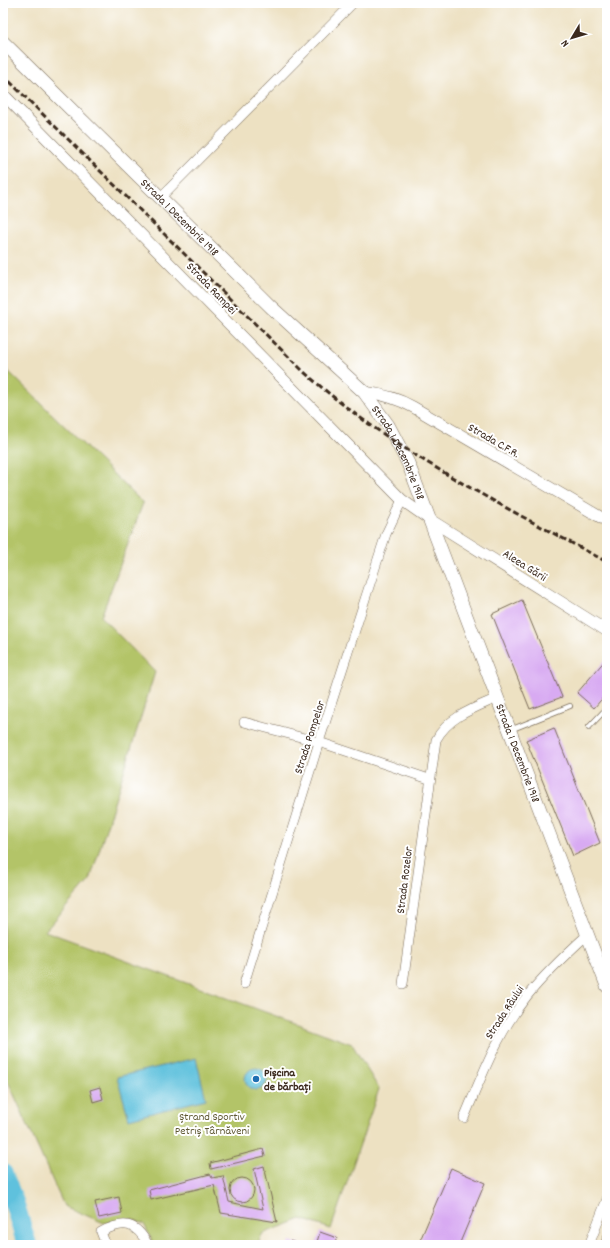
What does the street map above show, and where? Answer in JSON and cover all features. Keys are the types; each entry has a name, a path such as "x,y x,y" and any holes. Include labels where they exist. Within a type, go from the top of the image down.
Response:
{"main road":[{"name":"Strada 1 Decembrie 1918","path":"3,42 271,307 364,392 388,425 400,446 429,519 607,986"}],"street":[{"path":"160,197 353,3"},
{"name":"Strada Rampei","path":"3,94 402,500 429,519"},
{"name":"Strada C.F.R.","path":"364,392 381,393 398,399 607,521"},
{"name":"Strada Pompelor","path":"244,984 319,742 386,534 402,500"},
{"name":"Aleea Gării","path":"429,519 607,631"},
{"name":"Strada Rozelor","path":"403,984 433,750 440,732 456,718 496,698"},
{"path":"244,722 319,742 429,779"},
{"name":"Strada Râului","path":"464,1118 489,1059 506,1027 527,996 559,961 587,935"},
{"path":"589,1245 607,1199"},
{"path":"106,1245 101,1232 113,1226 127,1225 141,1231 148,1245"}],"lane":[{"path":"509,730 570,706"},
{"path":"589,727 607,708"}],"green space":[{"name":"Ștrand Sportiv Petriș Târnăveni","path":"3,366 143,503 101,617 155,672 90,880 45,931 352,1044 379,1089 331,1229 301,1219 262,1234 258,1245 154,1245 144,1224 132,1219 104,1223 64,1206 3,1070"}],"water":[{"path":"196,1058 206,1099 129,1119 117,1077"},
{"name":"Pișcina de bărbați","path":"256,1068 264,1071 267,1079 264,1087 256,1090 248,1087 245,1079 248,1071"}],"building":[{"path":"522,600 562,697 530,709 492,614"},
{"path":"607,658 607,693 594,708 577,693"},
{"path":"554,728 600,843 573,856 526,740"},
{"path":"100,1087 103,1099 93,1102 90,1090"},
{"path":"263,1149 265,1156 211,1169 210,1163"},
{"path":"264,1166 277,1222 221,1213 214,1185 151,1200 149,1190 210,1174 212,1178 223,1176 229,1202 263,1209 254,1169"},
{"path":"451,1168 485,1183 459,1245 418,1245"},
{"path":"242,1178 250,1182 254,1190 250,1198 242,1202 234,1198 230,1190 234,1182"},
{"path":"119,1197 122,1213 99,1218 95,1202"},
{"path":"607,1228 607,1245 600,1245"},
{"path":"320,1232 337,1238 334,1245 316,1245"},
{"path":"290,1241 302,1245 289,1245"}],"waterway":[{"path":"3,1174 14,1202 27,1245"}],"railway":[{"path":"3,75 303,371 337,400 373,427 449,476 607,562"}],"place":[{"name":"Pișcina de bărbați","path":"256,1079"}]}
